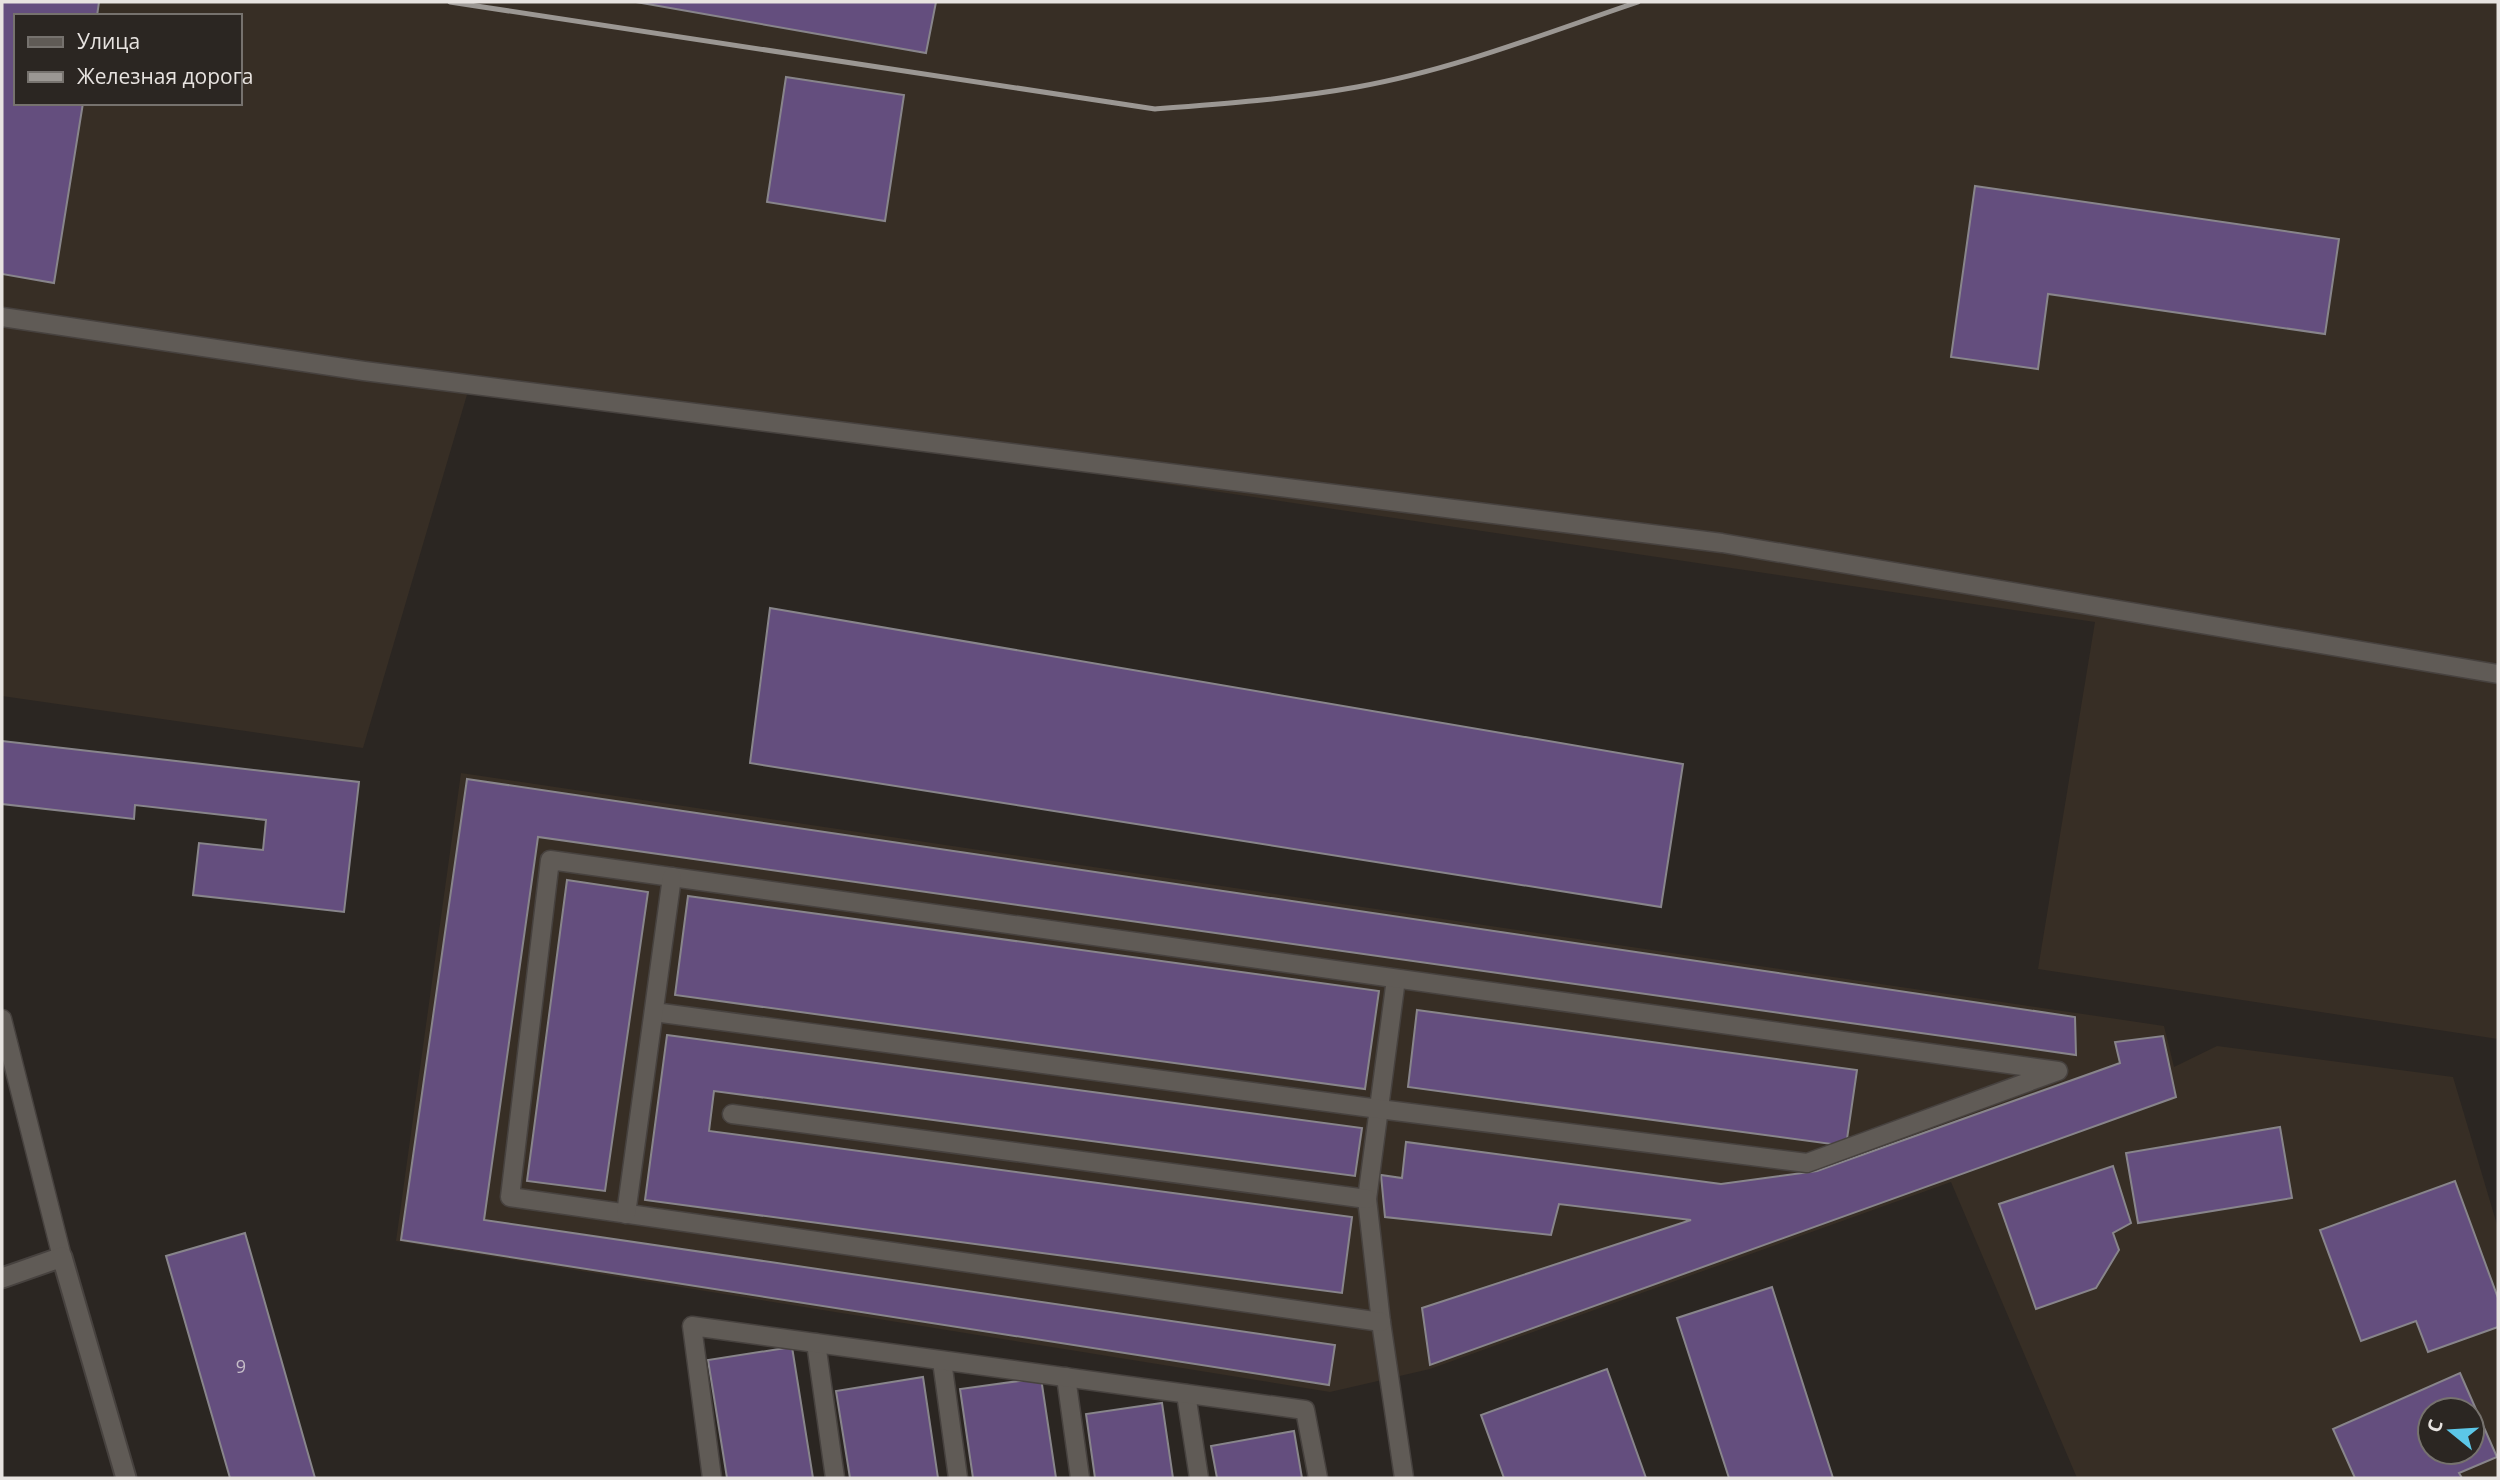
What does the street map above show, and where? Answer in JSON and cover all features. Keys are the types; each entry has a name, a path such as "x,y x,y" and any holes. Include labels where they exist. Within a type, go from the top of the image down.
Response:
{"street":[{"path":"2,1278 62,1257 126,1478"}],"lane":[{"path":"2,317 378,372 1722,543 2498,674"},
{"path":"654,1012 1807,1163 2058,1070 550,860 510,1197 1381,1322"},
{"path":"626,1214 672,877"},
{"path":"1396,979 1367,1199 1381,1322 1404,1478"},
{"path":"2,1019 62,1257"},
{"path":"732,1114 1367,1199"},
{"path":"712,1478 692,1326 1305,1410 1318,1478"},
{"path":"816,1343 835,1478"},
{"path":"942,1361 957,1478"},
{"path":"1066,1377 1080,1478"},
{"path":"1186,1394 1199,1478"}],"shaded area":[{"path":"2,2 2498,2 2498,1039 2038,969 2095,622 471,381 363,748 2,696"},
{"path":"461,773 2164,1026 2174,1067 2217,1046 2453,1077 2498,1228 2498,1478 2077,1478 1951,1182 1430,1369 1330,1392 396,1241"}],"building":[{"path":"2,2 99,2 97,14 14,14 14,105 83,105 54,283 2,274"},
{"path":"636,2 936,2 926,53"},
{"path":"786,77 904,95 885,221 767,202"},
{"path":"1975,186 2339,239 2325,334 2048,294 2038,369 1951,357"},
{"path":"770,608 1683,764 1661,907 750,763"},
{"path":"2,741 359,782 344,912 193,895 199,843 263,850 266,820 135,805 134,819 2,804"},
{"path":"467,779 2075,1017 2076,1055 538,837 484,1220 1335,1345 1329,1385 401,1240"},
{"path":"567,880 648,892 605,1191 527,1181"},
{"path":"688,896 1379,991 1365,1089 675,995"},
{"path":"1417,1010 1857,1070 1846,1146 1408,1087"},
{"path":"667,1035 1362,1128 1355,1176 714,1091 709,1131 1352,1217 1342,1293 645,1200"},
{"path":"2163,1036 2176,1097 1430,1365 1422,1308 1691,1220 1559,1204 1551,1235 1385,1217 1381,1175 1402,1178 1406,1142 1721,1184 1817,1171 2120,1063 2115,1042"},
{"path":"2280,1127 2292,1198 2138,1223 2126,1153"},
{"path":"2113,1166 2131,1223 2113,1233 2119,1250 2096,1288 2036,1309 1999,1204"},
{"path":"2455,1181 2498,1298 2498,1327 2428,1352 2416,1321 2361,1341 2320,1230"},
{"path":"245,1233 315,1478 230,1478 166,1256"},
{"path":"1772,1287 1833,1478 1729,1478 1677,1318"},
{"path":"792,1347 813,1478 727,1478 708,1360"},
{"path":"1607,1369 1646,1478 1504,1478 1481,1415"},
{"path":"2460,1373 2470,1396 2416,1396 2416,1466 2476,1466 2459,1473 2462,1478 2355,1478 2333,1429"},
{"path":"923,1377 938,1478 850,1478 836,1391"},
{"path":"1041,1378 1056,1478 973,1478 960,1389"},
{"path":"1162,1403 1173,1478 1095,1478 1086,1414"},
{"path":"1294,1431 1302,1478 1217,1478 1211,1446"},
{"path":"2486,1432 2497,1457 2486,1462"}],"railway":[{"path":"450,2 1155,109 1281,98 1393,80 1499,50 1638,2"}]}
